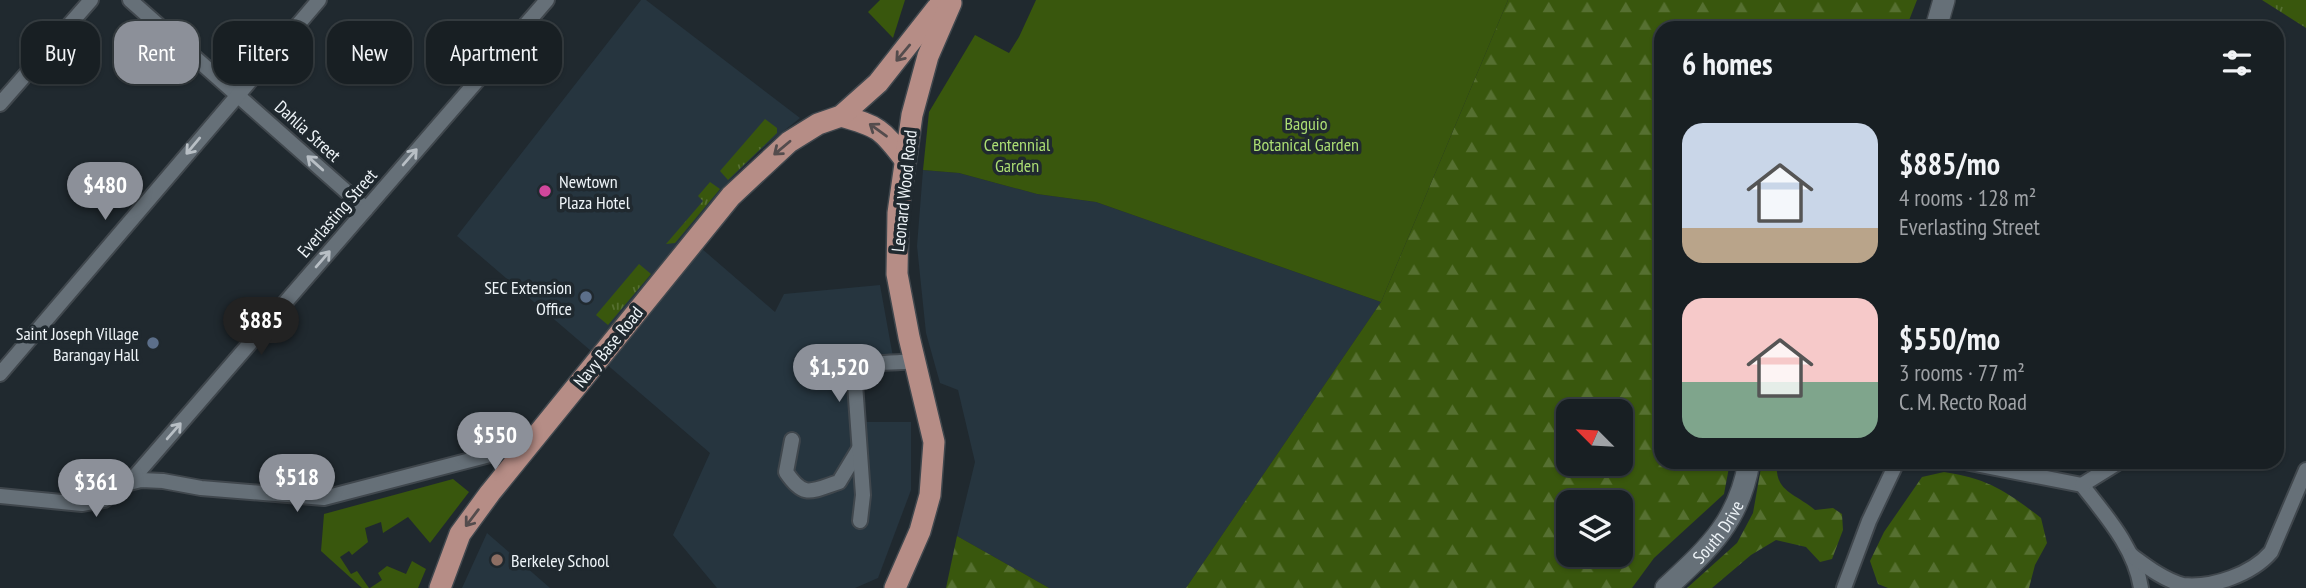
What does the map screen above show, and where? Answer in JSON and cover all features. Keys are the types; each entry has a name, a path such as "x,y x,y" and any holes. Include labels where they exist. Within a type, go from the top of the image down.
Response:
{"main road":[{"name":"Navy Base Road","path":"440,588 460,534 732,196 789,142 818,124 841,116 878,83 946,0"},
{"name":"Leonard Wood Road","path":"895,588 920,531 930,495 934,463 934,442 914,361 897,274 898,213 912,116 928,56 952,0"},
{"path":"1938,21 1944,0"},
{"path":"841,116 869,123 883,131 905,160"},
{"name":"South Drive","path":"1666,588 1708,550 1723,531 1736,509 1746,483 1748,469"}],"street":[{"path":"0,104 91,0"},
{"name":"Dahlia Street","path":"130,0 366,209"},
{"path":"0,374 319,0"},
{"name":"Everlasting Street","path":"129,483 547,0"},
{"path":"860,521 863,495 855,384 862,367 869,363 898,364 914,361"},
{"path":"792,440 786,472 796,487 809,491 839,482 859,449"},
{"path":"0,496 82,504 104,500 129,483 141,480 324,498 529,445"},
{"path":"1844,588 1869,521 1893,469"},
{"path":"2001,469 2082,485 2113,525 2131,555 2141,588"},
{"path":"2082,485 2108,469"},
{"path":"2131,555 2178,587 2203,587 2239,576 2261,563 2271,552 2306,470"}],"shaded area":[{"path":"641,0 646,0 800,118 758,152 733,177 686,235 775,312 784,294 880,285 893,357 856,371 856,422 911,422 911,490 878,578 855,588 717,588 673,535 710,453 457,236"},
{"path":"923,170 959,173 1037,194 1096,202 1381,302 1186,588 1049,588 957,536 975,462 958,390 940,383 926,333 917,246"},
{"name":"Berkeley School","path":"487,533 550,588 462,588"}],"green space":[{"path":"880,0 905,0 893,38 868,12"},
{"name":"Baguio Botanical Garden","path":"1036,0 1508,0 1381,302 1096,202 1037,194 959,173 923,170 929,112 975,35 1009,53"},
{"path":"1508,0 1917,0 1909,21 1654,21 1654,469 1729,469 1724,494 1654,558 1632,588 1186,588 1381,302"},
{"path":"2262,0 2306,0 2306,28"},
{"path":"765,119 777,128 777,133 728,180 720,171"},
{"path":"710,182 720,189 675,243 666,244 703,201 698,196"},
{"path":"639,264 651,274 608,325 596,315"},
{"path":"1761,469 1777,469 1779,480 1787,491 1815,510 1833,508 1842,514 1843,530 1832,559 1820,562 1806,547 1776,540 1751,555 1712,588 1687,588 1737,543 1753,513"},
{"path":"1944,472 1973,478 1996,488 2041,518 2047,543 2035,565 2029,588 1888,588 1878,584 1870,561 1884,532 1922,477"},
{"path":"453,479 469,492 430,543 408,517 383,533 381,522 365,528 368,542 352,555 349,551 340,557 351,574 357,571 369,588 362,588 321,551 324,514"},
{"path":"957,536 1049,588 946,588"},
{"path":"412,561 426,569 418,588 370,588 382,580 378,573 387,566 406,574"}],"place":[{"name":"Newtown Plaza Hotel","path":"545,191"},
{"name":"SEC Extension Office","path":"586,297"},
{"name":"Saint Joseph Village Barangay Hall","path":"153,343"},
{"name":"Berkeley School","path":"497,560"}],"park label":[{"name":"Centennial Garden","path":"1017,154"}]}
